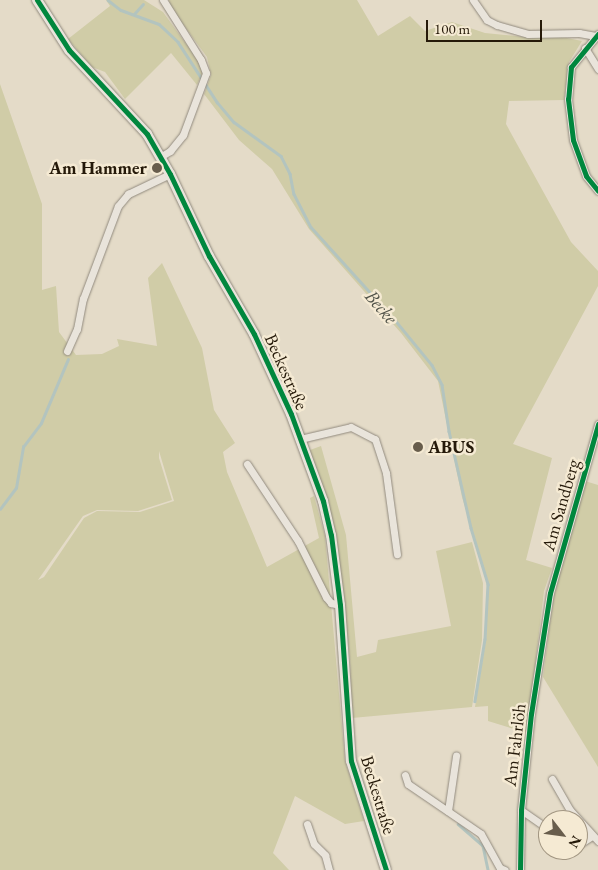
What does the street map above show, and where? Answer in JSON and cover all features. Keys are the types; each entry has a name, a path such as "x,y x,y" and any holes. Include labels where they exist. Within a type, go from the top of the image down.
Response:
{"main road":[{"name":"Beckestraße","path":"37,0 69,50 147,134 170,174 209,256 254,334 300,439 323,501 331,535 340,605 351,761 386,870"}],"street":[{"path":"160,157 170,151 183,135 205,75 201,60 162,0"},
{"path":"473,0 487,20 497,25 528,34 579,33 597,35"},
{"path":"597,35 571,67 568,100 573,140 586,176 598,191"},
{"path":"586,48 598,69"},
{"path":"67,351 77,329 84,299 118,206 128,194 170,174"},
{"name":"Am Sandberg","path":"550,593 598,424"},
{"path":"300,439 351,427 375,439 386,473 397,554"},
{"path":"247,464 298,541 326,597 331,603 340,605"},
{"name":"Am Fahrlöh","path":"520,870 521,810 531,714 550,593"},
{"path":"448,812 456,756"},
{"path":"405,775 408,784 481,834 500,868 505,870"},
{"path":"552,779 570,810 595,839"},
{"name":"Am Fahrlöh","path":"521,810 538,821"},
{"path":"307,824 314,844 324,855 329,870"}],"shaded area":[{"path":"106,0 144,0 163,12 197,59 203,72 197,85 171,53 125,99 105,72 92,67 68,39 110,6"},
{"path":"169,0 357,0 378,36 410,16 425,31 452,22 485,33 525,37 562,37 582,41 569,62 564,100 509,101 506,124 571,242 598,271 598,286 513,444 552,458 526,560 552,568 544,591 527,733 488,721 488,706 475,707 486,639 488,582 462,497 438,381 401,333 309,229 272,169 239,140 204,94 211,75 207,57 171,8"},
{"path":"0,84 42,204 42,290 56,286 59,332 76,355 102,354 119,346 117,339 157,346 148,278 162,263 202,348 214,410 235,443 223,452 227,472 267,567 319,538 310,498 314,496 325,536 345,761 364,821 345,824 295,796 273,853 289,870 0,870","holes":["159,451 174,501 140,512 97,511 84,518 44,577 38,580 83,516 97,510 138,511 172,500 159,458"]},
{"path":"321,446 346,535 357,657 376,652 378,640 451,626 436,551 472,542 483,583 482,640 472,707 352,718 350,658 336,533 310,450"},
{"path":"585,481 598,485 598,767 543,677 554,593"}],"waterway":[{"name":"Becke","path":"108,0 121,10 159,24 178,42 217,102 234,122 281,156 290,174 294,194 311,227 395,320 432,365 442,385 449,431 471,528 488,584 485,639 475,701"},
{"path":"134,14 143,4"},
{"path":"0,509 16,488 23,447 41,423 68,359"},
{"name":"Becke","path":"458,824 483,846 488,870"}],"cycle path":[{"path":"37,0 69,50 147,134 170,174 209,256 254,334 291,414 323,501 331,535 340,605 351,761 386,870"},
{"path":"598,34 571,67 568,99 573,140 586,176 598,191"},
{"path":"520,870 521,810 531,714 550,593 598,424"}],"place":[{"name":"Am Hammer","path":"157,168"},
{"name":"ABUS","path":"418,447"}]}
